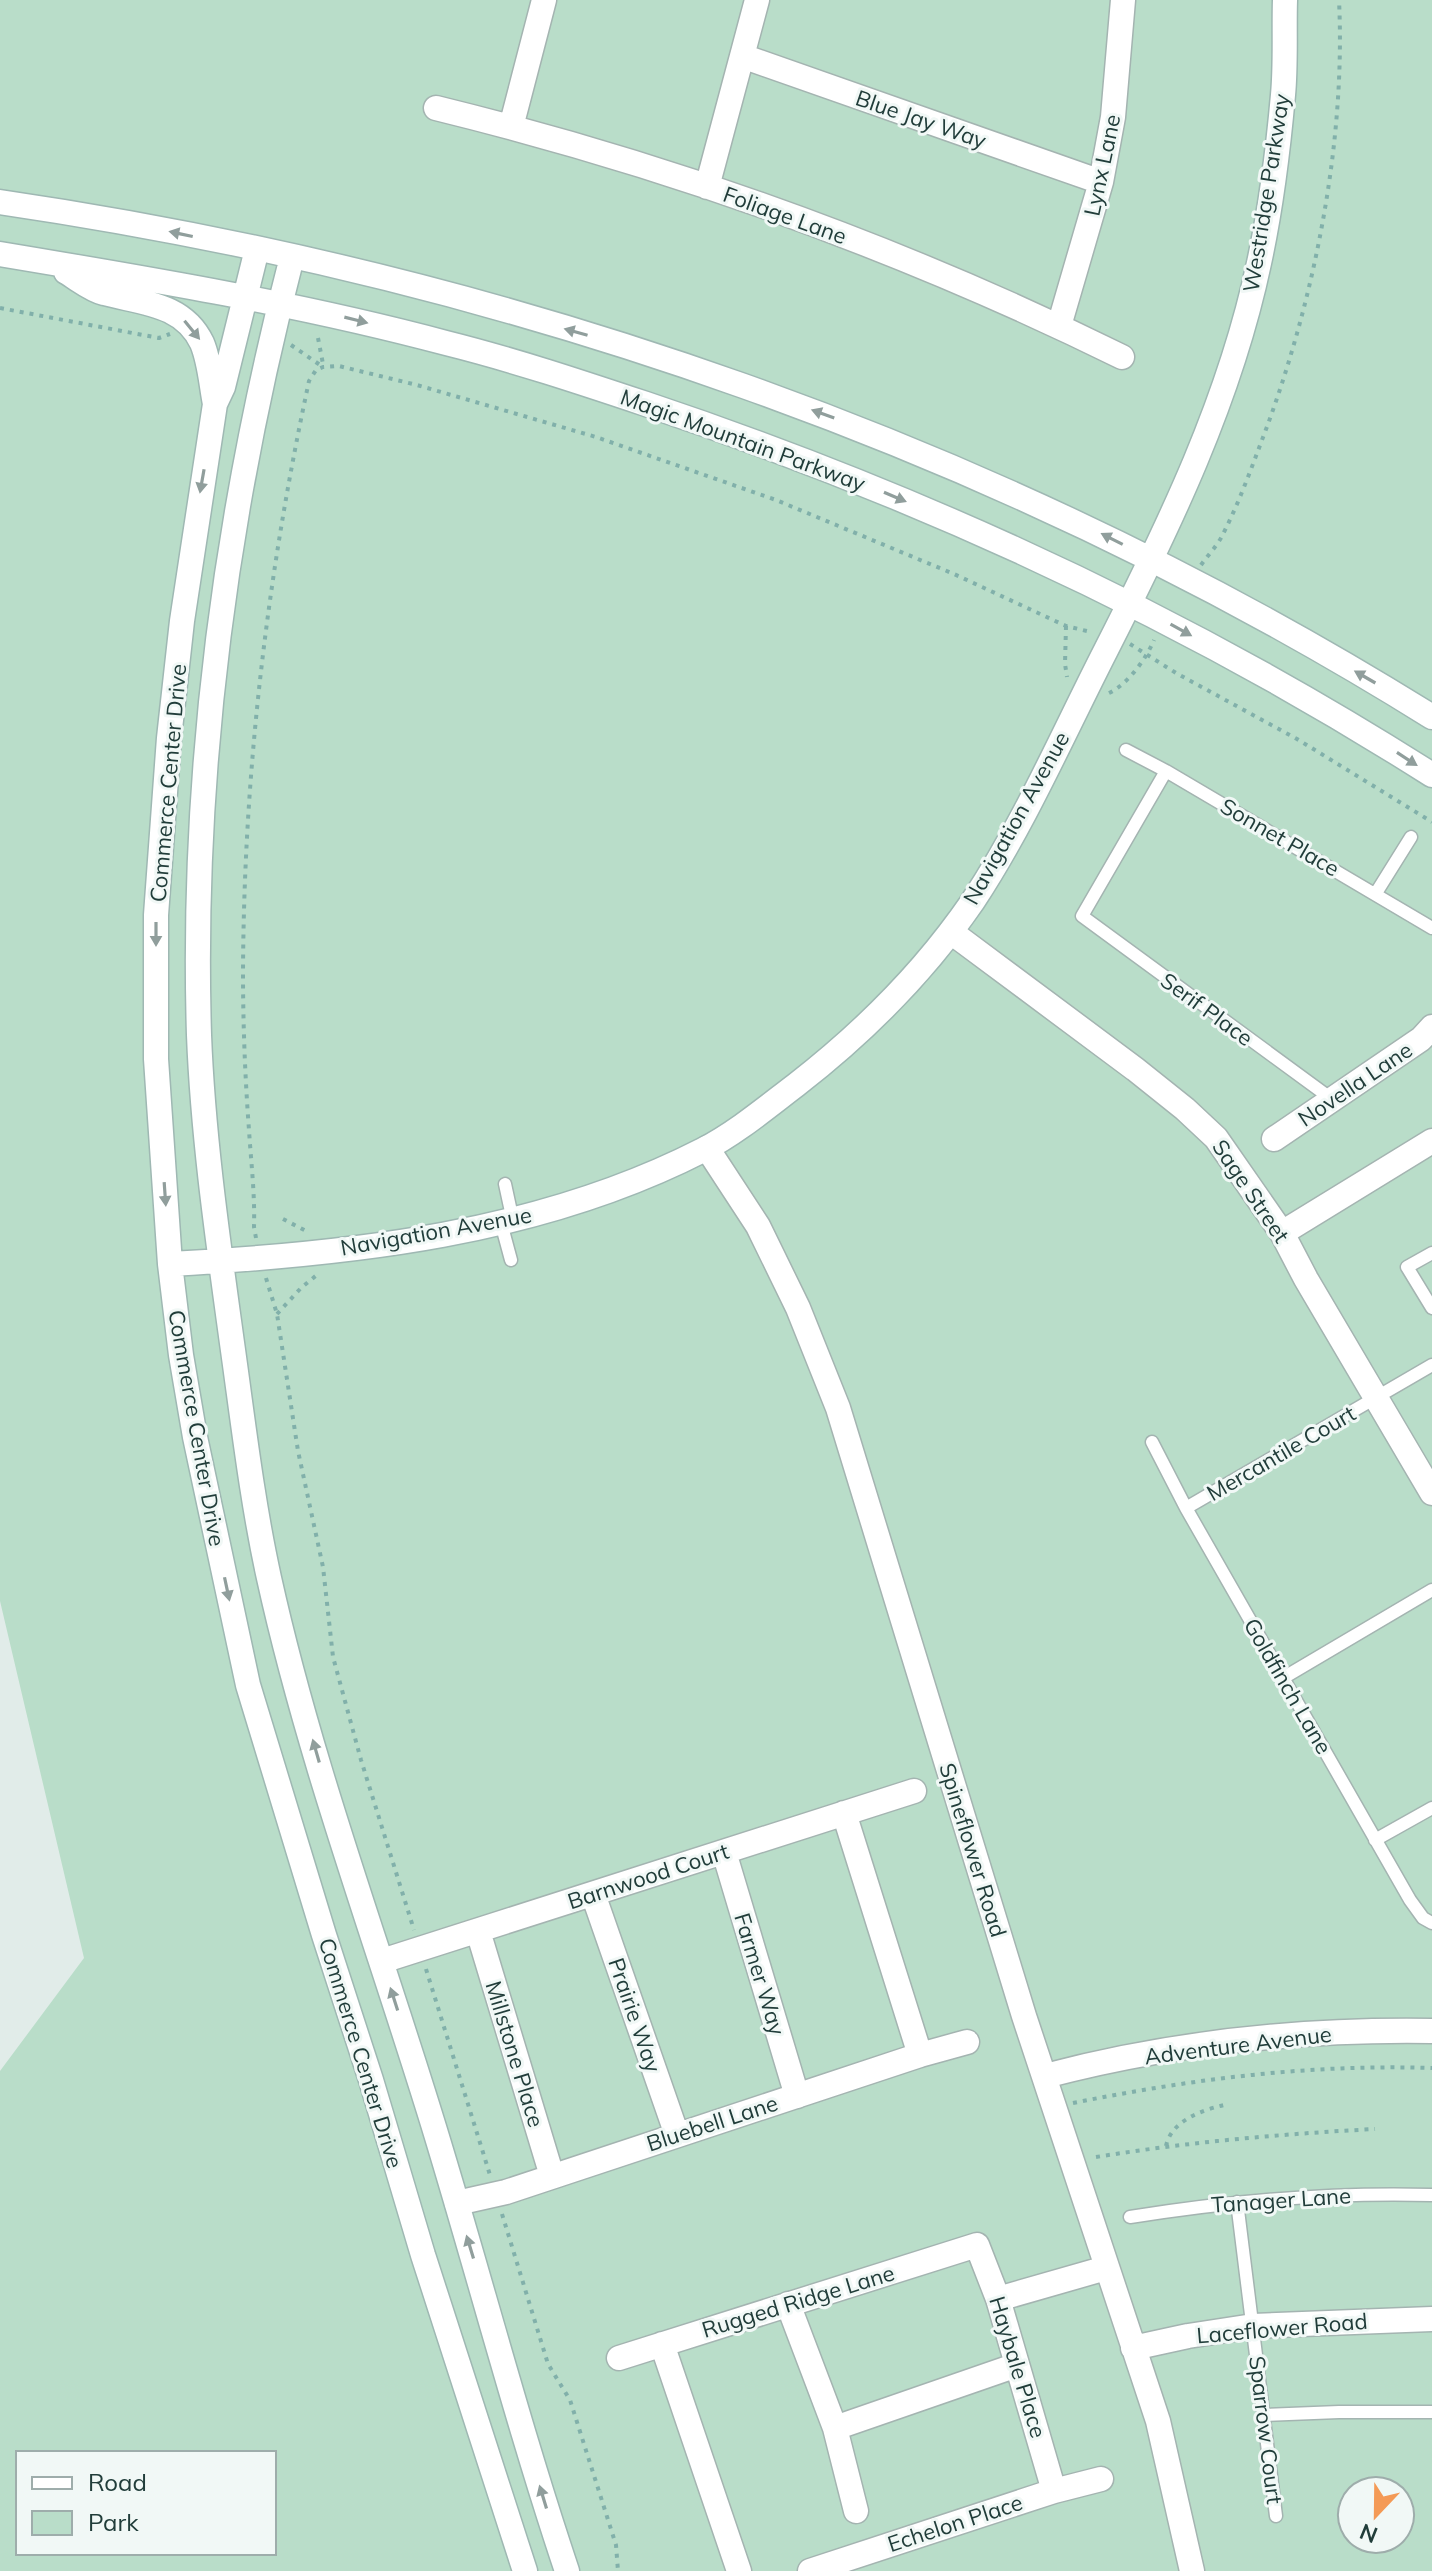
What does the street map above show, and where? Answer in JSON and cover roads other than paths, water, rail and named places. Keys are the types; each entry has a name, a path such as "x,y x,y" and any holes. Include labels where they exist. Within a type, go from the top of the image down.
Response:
{"street":[{"path":"511,127 544,0"},
{"path":"707,187 757,0"},
{"name":"Lynx Lane","path":"1059,326 1101,182 1113,117 1123,0"},
{"name":"Westridge Parkway","path":"1152,559 1197,460 1229,372 1259,264 1284,91 1285,0"},
{"name":"Blue Jay Way","path":"742,56 1101,182"},
{"name":"Foliage Lane","path":"436,108 511,127 707,187 852,238 964,284 1122,357"},
{"path":"0,202 85,214 346,268 472,301 760,391 926,455 1034,501 1152,559 1306,643 1432,717"},
{"name":"Commerce Center Drive","path":"257,249 223,387 215,404 182,621 169,738 156,915 156,1059 170,1264 195,1437 248,1685 423,2255 525,2571"},
{"name":"Magic Mountain Parkway","path":"0,254 280,304 462,347 588,385 786,452 974,530 1130,603 1285,687 1432,775"},
{"name":"Commerce Center Drive","path":"292,257 242,477 220,613 204,773 199,1038 207,1149 243,1418 271,1587 288,1656 567,2571"},
{"path":"49,262 101,293 150,303 168,309 183,319 201,341 215,404"},
{"name":"Navigation Avenue","path":"170,1264 275,1257 397,1242 507,1222 608,1192 707,1148 780,1097 833,1056 915,975 951,932 996,863 1152,559"},
{"name":"Sage Street","path":"951,932 1185,1109 1216,1138 1282,1233 1432,1493"},
{"name":"Novella Lane","path":"1274,1139 1421,1039 1432,1027"},
{"path":"1282,1233 1432,1141"},
{"name":"Spineflower Road","path":"707,1148 758,1226 798,1308 838,1408 1024,2016 1158,2421 1192,2571"},
{"name":"Barnwood Court","path":"382,1961 914,1791"},
{"path":"844,1813 920,2055"},
{"name":"Farmer Way","path":"724,1852 797,2096"},
{"name":"Prairie Way","path":"593,1894 677,2135"},
{"name":"Millstone Place","path":"478,1931 552,2176"},
{"name":"Adventure Avenue","path":"1045,2076 1167,2051 1266,2038 1367,2030 1432,2031"},
{"name":"Bluebell Lane","path":"457,2203 506,2192 967,2042"},
{"name":"Haybale Place","path":"977,2245 998,2299 1054,2491"},
{"name":"Rugged Ridge Lane","path":"619,2358 977,2245"},
{"path":"998,2299 1106,2268"},
{"path":"788,2304 835,2428 856,2511"},
{"name":"Laceflower Road","path":"1133,2348 1253,2326 1432,2319"},
{"path":"662,2344 739,2571"},
{"path":"835,2428 1017,2365"},
{"name":"Echelon Place","path":"810,2571 854,2564 1054,2491 1101,2479"}],"lane":[{"name":"Sonnet Place","path":"1126,750 1432,928"},
{"name":"Serif Place","path":"1166,771 1082,916 1333,1100"},
{"path":"1376,893 1411,837"},
{"path":"505,1184 511,1260"},
{"path":"1432,1253 1407,1267 1432,1308"},
{"name":"Mercantile Court","path":"1186,1508 1432,1365"},
{"name":"Goldfinch Lane","path":"1152,1442 1186,1508 1375,1840 1416,1910 1432,1923"},
{"path":"1283,1678 1432,1590"},
{"path":"1375,1840 1432,1808"},
{"name":"Tanager Lane","path":"1130,2217 1237,2202 1376,2193 1432,2195"},
{"name":"Sparrow Court","path":"1237,2202 1276,2516"},
{"path":"1264,2415 1432,2412"}]}
